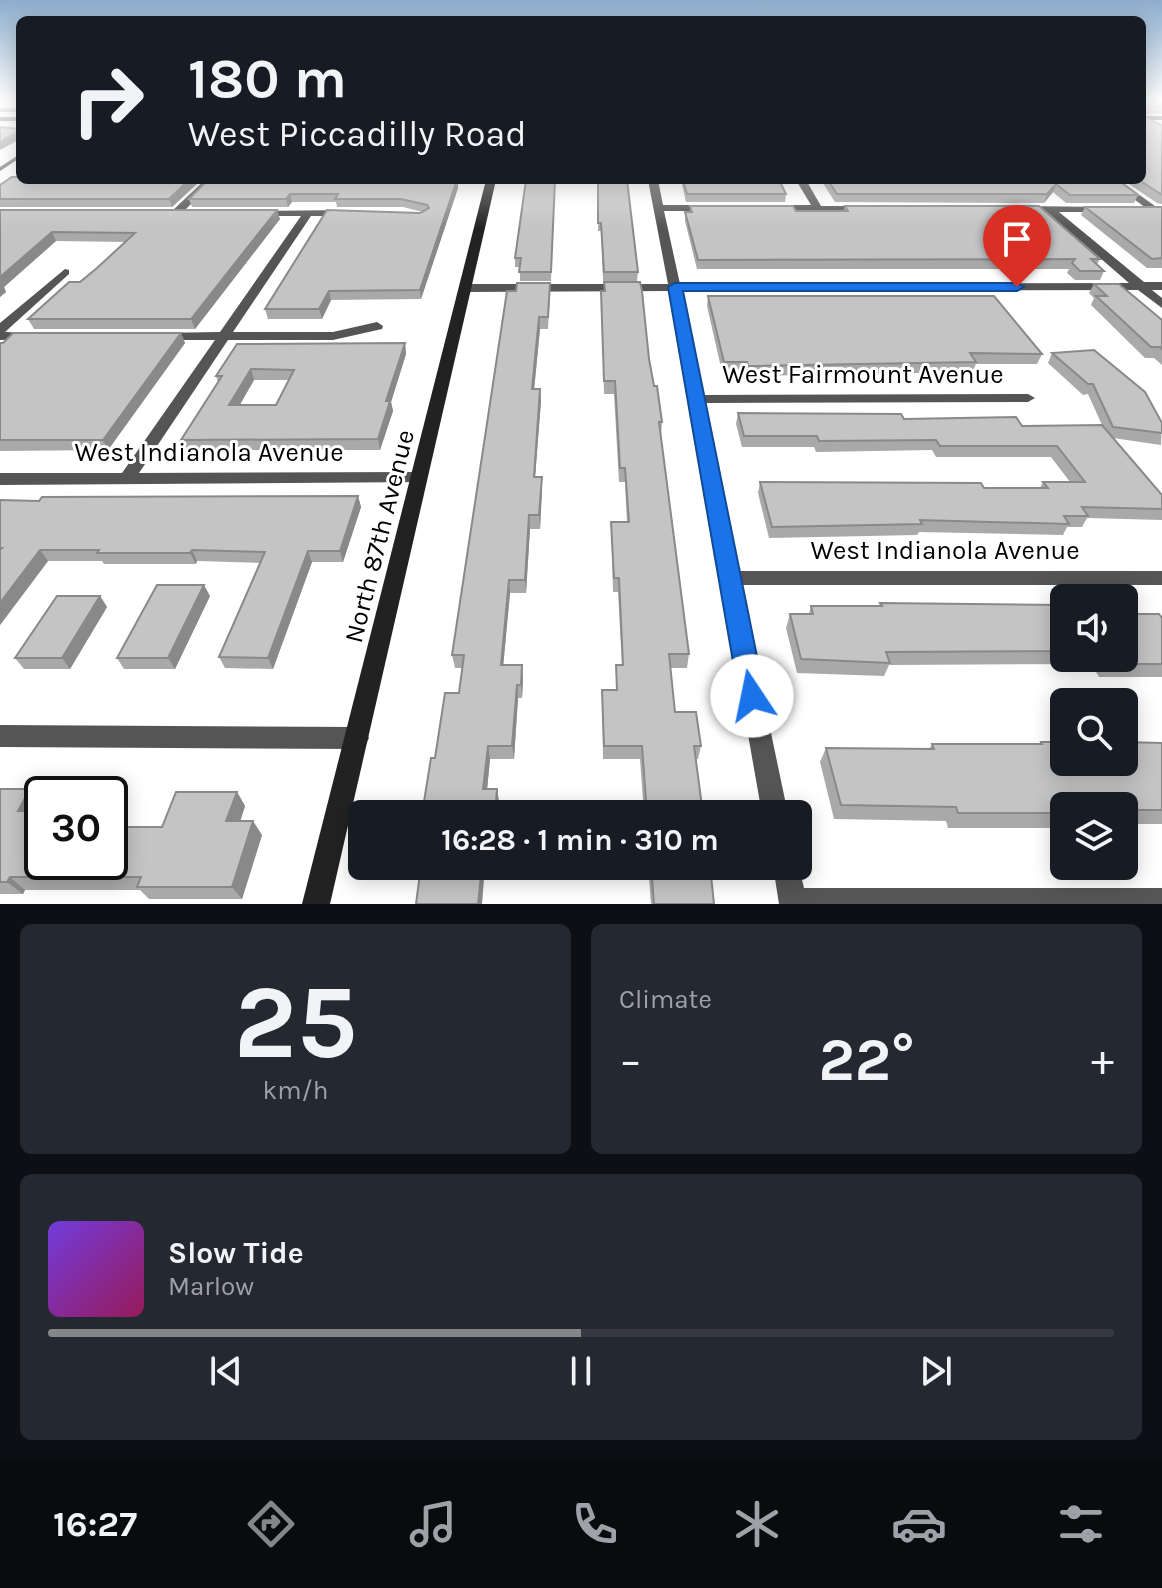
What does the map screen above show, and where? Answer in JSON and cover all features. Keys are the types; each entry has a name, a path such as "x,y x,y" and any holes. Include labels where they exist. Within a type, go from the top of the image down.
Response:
{"street":[{"path":"176,213 206,184"},
{"name":"North 87th Avenue","path":"316,904 490,184"},
{"path":"654,184 698,399 772,800"},
{"path":"803,184 818,209"},
{"path":"1119,184 1158,209"},
{"path":"658,208 731,208"},
{"path":"760,208 880,209"},
{"path":"1003,209 1109,209"},
{"path":"1049,209 1162,304"},
{"path":"1139,209 1158,209"},
{"path":"161,213 191,213"},
{"path":"249,213 355,213"},
{"path":"127,478 308,213"},
{"path":"0,330 65,272"},
{"path":"467,288 1162,286"},
{"path":"145,336 333,336 377,326"},
{"path":"0,336 40,336"},
{"name":"West Fairmount Avenue","path":"698,399 1028,398"},
{"name":"West Indianola Avenue","path":"0,479 419,478"},
{"name":"West Indianola Avenue","path":"729,578 1162,578"},
{"path":"0,736 357,738"},
{"path":"789,880 793,903 1162,902"}],"building":[{"path":"1146,143 1162,143 1162,195 1145,184"},
{"path":"12,177 16,177 16,184 185,184 169,199 0,199 0,185"},
{"path":"204,184 456,184 420,290 329,291 319,309 265,309 327,210 420,213 429,208 427,205 401,199 335,199 338,194 290,194 286,199 189,199"},
{"path":"525,184 555,184 551,272 519,272 521,258 515,258"},
{"path":"598,184 627,184 638,272 604,272 601,223 598,223"},
{"path":"684,184 781,184 786,194 687,194"},
{"path":"831,184 1056,184 1047,194 837,194"},
{"path":"1056,184 1123,184 1138,195 1070,195"},
{"path":"690,206 793,206 796,211 848,211 845,206 1039,206 1100,259 1091,259 1104,271 1080,271 1072,263 1075,259 698,260 685,212 692,212"},
{"path":"1085,207 1162,207 1162,258 1152,259"},
{"path":"0,210 277,210 191,319 28,319 69,282 80,282 135,233 52,232 0,277"},
{"path":"604,282 640,282 642,291 649,359 662,422 659,422 689,654 669,654 675,712 696,712 701,746 694,746 701,800 646,800 642,746 604,746 602,690 617,690 616,665 623,665 619,578 614,578 611,522 629,522 625,468 620,468 615,381 604,381 601,291 605,291"},
{"path":"517,283 550,283 548,317 539,317 532,389 540,389 534,477 542,477 539,515 529,515 525,580 509,580 501,665 522,665 521,685 517,685 512,746 488,746 483,789 497,789 496,800 424,800 431,758 435,758 445,693 459,693 464,655 452,655 507,291 516,291"},
{"path":"1094,284 1119,284 1162,320 1162,349 1151,347 1096,296 1107,296"},
{"path":"708,296 994,296 1042,354 970,353 976,362 748,366 747,362 724,362"},
{"path":"13,333 181,333 103,440 0,440 0,343"},
{"path":"405,343 386,401 390,401 378,439 181,440 222,376 216,376 237,344","holes":["251,369 294,370 276,405 229,405"]},
{"path":"1094,350 1145,392 1162,423 1162,433 1113,427 1093,384 1088,384 1052,353"},
{"path":"738,413 901,414 904,419 1016,417 1022,426 1102,425 1162,495 1162,509 1082,507 1088,516 1064,516 1069,524 920,520 922,524 772,527 760,482 981,483 984,488 1048,488 1043,482 1085,482 1057,446 940,446 936,440 819,441 817,436 744,436"},
{"path":"358,496 340,551 308,551 268,658 219,657 265,552 192,550 190,553 97,553 99,550 40,550 0,603 0,500 39,501 42,497"},
{"path":"157,585 204,585 168,658 117,658"},
{"path":"57,596 100,596 62,658 15,658"},
{"path":"880,603 1050,605 1050,651 886,652 890,663 801,659 790,614 813,614 811,606 882,606"},
{"path":"1138,614 1159,614 1162,618 1162,664 1138,664"},
{"path":"1050,742 1050,776 1138,776 1138,742 1162,743 1162,810 1138,810 1138,792 1050,792 1050,813 958,813 956,807 841,805 826,748 934,749 932,744"},
{"path":"0,789 24,789 24,800 18,811 24,811 24,877 10,877 7,882 0,882"},
{"path":"176,792 237,792 226,821 253,821 232,887 137,887 141,877 128,877 128,827 162,827"},
{"path":"419,880 481,880 478,904 416,904"},
{"path":"652,880 711,880 714,904 654,904"}],"route":[{"path":"752,696 675,287 1017,287"}]}
